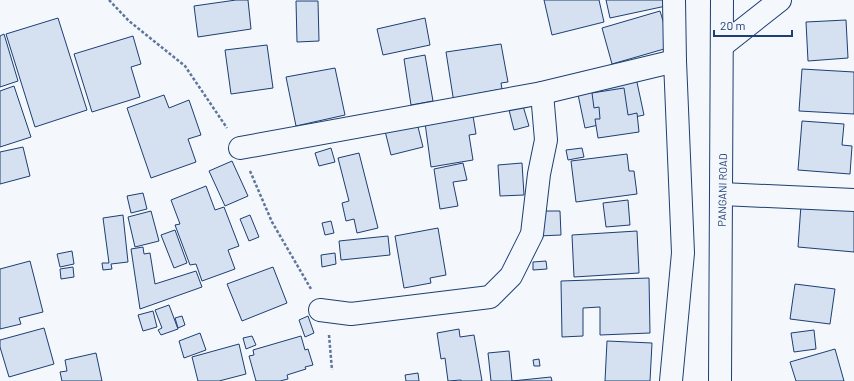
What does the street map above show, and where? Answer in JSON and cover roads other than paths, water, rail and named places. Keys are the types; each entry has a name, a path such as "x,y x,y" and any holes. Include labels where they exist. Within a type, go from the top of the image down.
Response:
{"street":[{"path":"670,381 683,253 675,62 674,0"},
{"name":"PANGANI ROAD","path":"720,381 723,45 722,0"},
{"path":"723,45 780,0"},
{"path":"240,148 542,93 675,62"},
{"path":"320,310 351,314 490,297 511,276 532,234 539,174 546,140 542,93"},
{"path":"722,194 854,200"}]}
